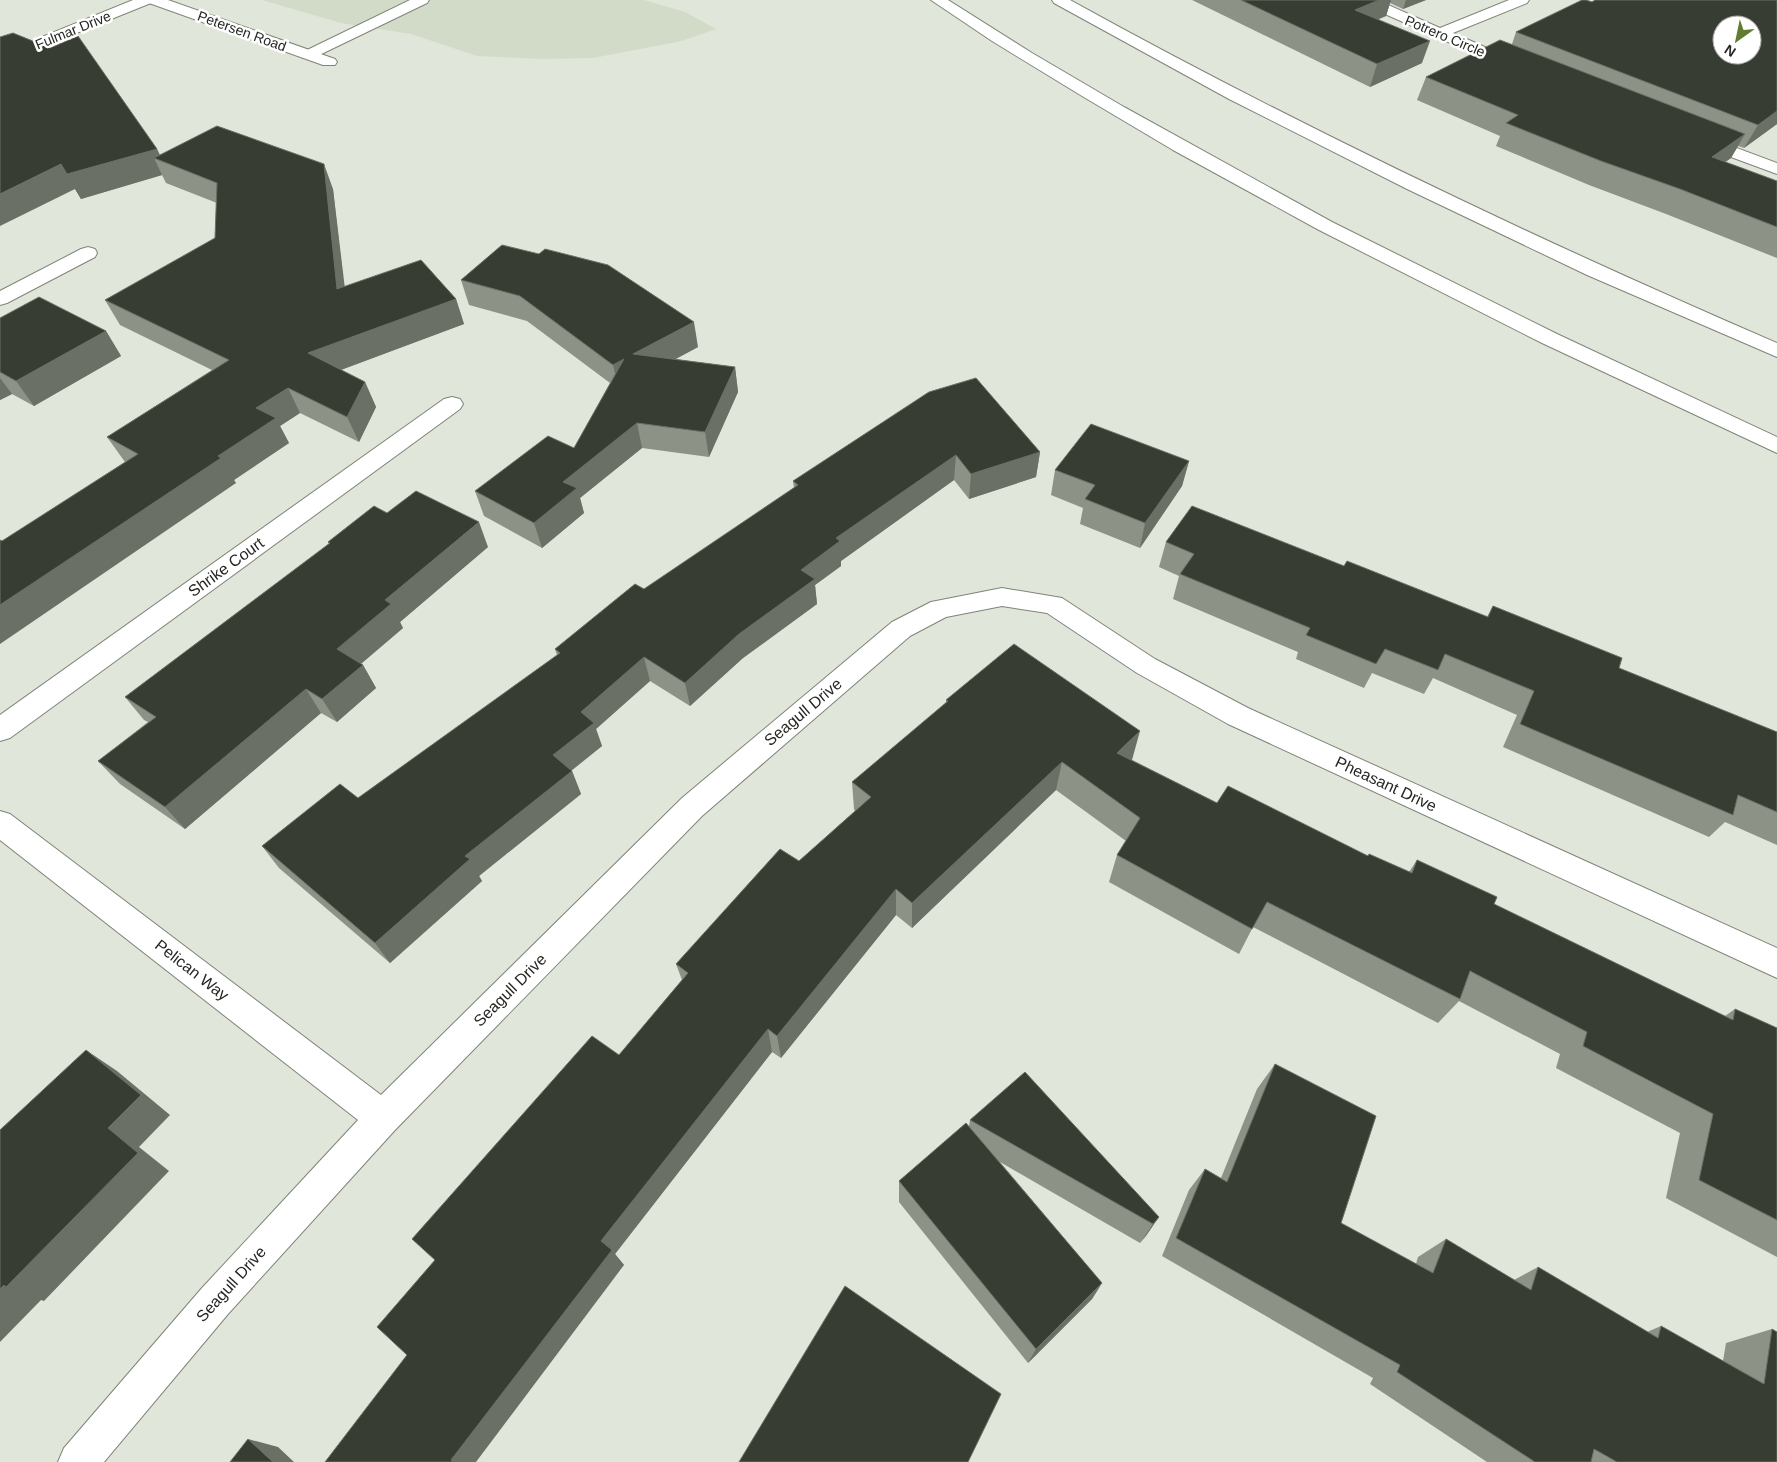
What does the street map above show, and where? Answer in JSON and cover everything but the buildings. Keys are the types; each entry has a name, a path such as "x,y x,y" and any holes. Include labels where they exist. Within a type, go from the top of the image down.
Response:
{"main road":[{"name":"Fulmar Drive","path":"0,59 146,0"},
{"name":"Petersen Road","path":"154,0 329,62"},
{"path":"308,55 421,0"},
{"path":"938,0 1077,88 1358,243 1633,379 1777,446"},
{"path":"1059,0 1170,63 1447,203 1777,351"},
{"name":"Potrero Circle","path":"1365,0 1527,70"},
{"path":"1440,33 1522,0"},
{"path":"1688,135 1777,169"},
{"path":"0,299 88,253"},
{"name":"Shrike Court","path":"0,730 452,404"},
{"name":"Pheasant Drive","path":"1002,597 1053,605 1146,666 1238,716 1777,963"},
{"name":"Seagull Drive","path":"78,1462 215,1301 383,1118 692,807 901,629 940,609 1002,597"},
{"name":"Pelican Way","path":"0,823 383,1118"}],"shaded area":[{"path":"262,0 644,0 685,12 716,29 682,41 593,58 543,59 477,56 411,34 341,23"}]}
